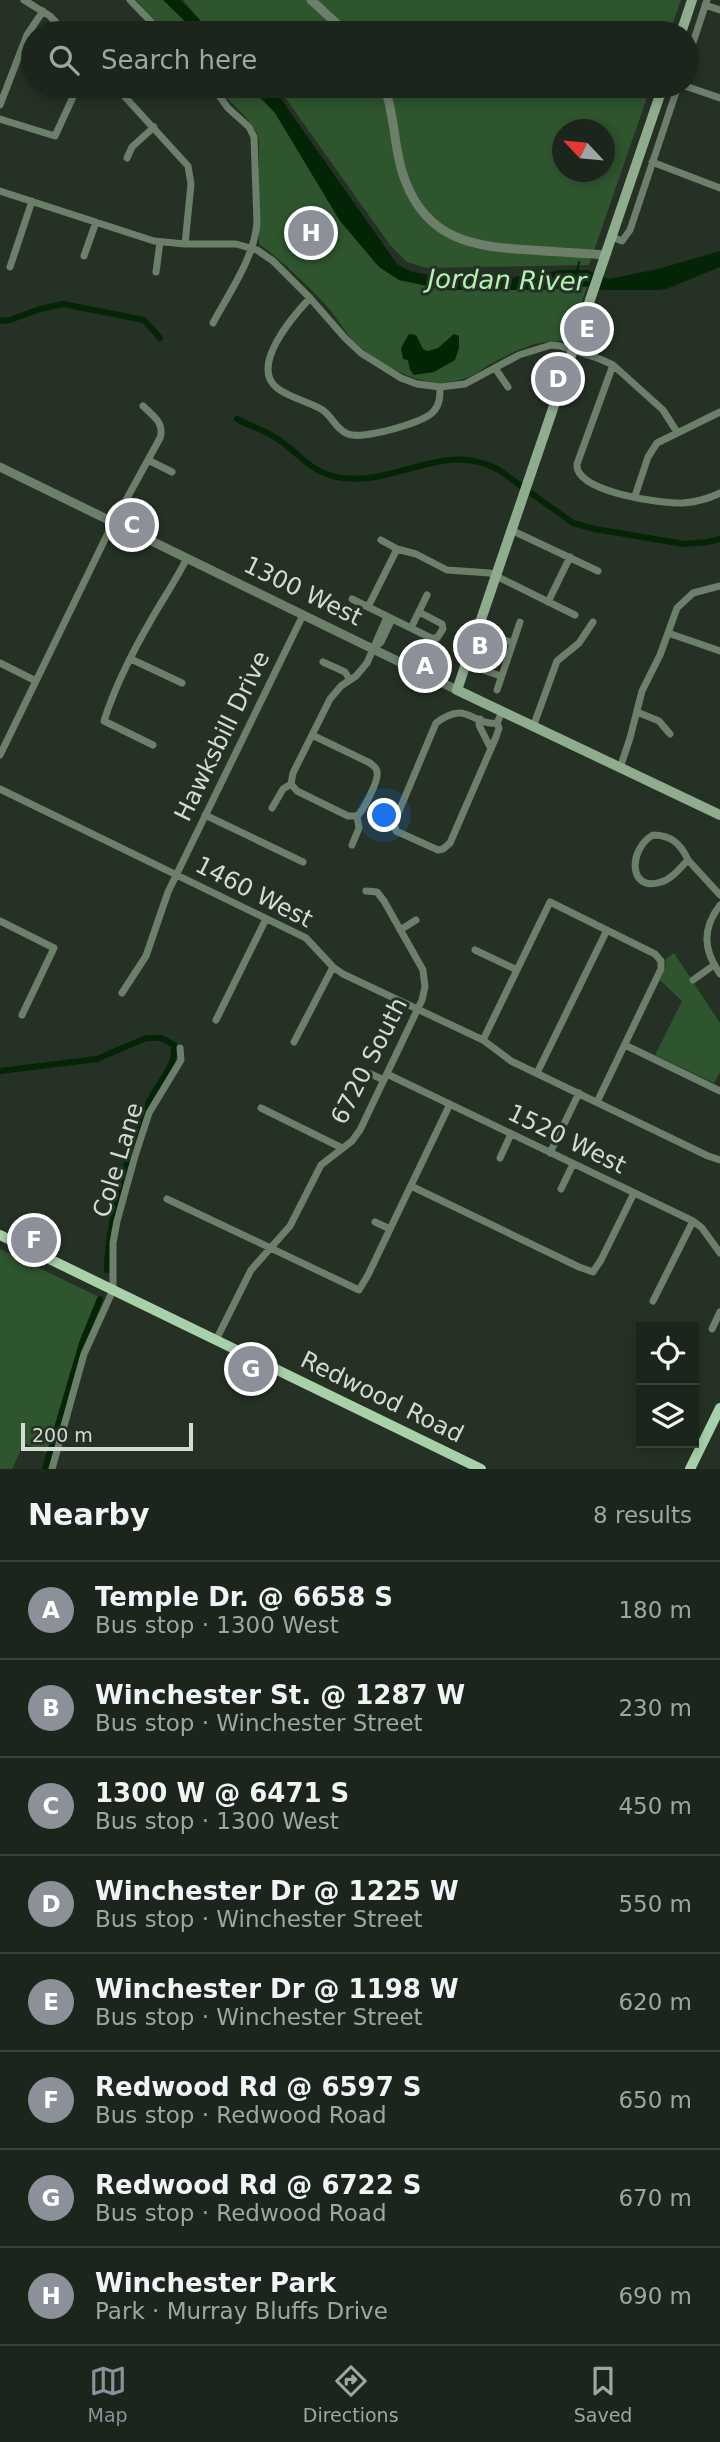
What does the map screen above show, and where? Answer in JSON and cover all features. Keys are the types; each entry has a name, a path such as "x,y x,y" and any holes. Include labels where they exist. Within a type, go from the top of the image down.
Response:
{"main road":[{"path":"685,21 692,0"},
{"path":"457,690 600,270 617,239 619,217 659,98"},
{"name":"1300 West","path":"457,690 720,816"},
{"name":"Redwood Road","path":"0,1235 481,1469"},
{"path":"690,1469 720,1408"}],"street":[{"path":"24,0 53,21"},
{"path":"130,0 150,21"},
{"path":"311,0 334,21"},
{"path":"699,24 706,3 720,10"},
{"path":"36,21 43,11"},
{"path":"0,104 21,50"},
{"path":"699,91 720,99"},
{"path":"0,119 55,136 72,98"},
{"path":"126,98 183,158 191,175 186,244"},
{"path":"213,323 239,274 255,236 257,223 256,143 252,131 221,98"},
{"path":"387,98 404,179 421,211 439,228 470,244 606,255"},
{"path":"617,239 630,230 674,98"},
{"path":"127,158 132,147 154,127"},
{"path":"652,162 720,187"},
{"path":"0,191 160,242 236,244 250,248 268,257 361,353 410,382 440,387 465,384 519,355 556,345 613,365 666,412 677,432"},
{"path":"10,267 32,201"},
{"path":"619,217 633,221"},
{"path":"84,256 96,222"},
{"path":"156,272 160,242"},
{"path":"310,298 287,325 269,359 270,379 278,389 325,411 342,431 358,436 426,419 438,406 440,387"},
{"path":"613,365 576,468 582,477 592,485 664,502 698,501 720,493"},
{"path":"495,368 509,387"},
{"path":"0,755 114,523 160,438 162,427 143,405"},
{"path":"635,496 653,447 677,432 720,412"},
{"path":"148,460 172,471"},
{"name":"1300 West","path":"0,467 457,690"},
{"path":"511,530 598,571"},
{"path":"381,540 447,570 495,577 575,615"},
{"path":"368,607 397,549"},
{"path":"548,601 570,557"},
{"path":"153,745 104,720 131,659 187,558"},
{"path":"620,768 645,682 660,655 677,607 693,593 720,586"},
{"path":"411,628 427,595"},
{"path":"352,600 435,639 441,632 442,624 419,612"},
{"name":"Hawksbill Drive","path":"122,993 152,943 163,904 303,615"},
{"path":"291,784 293,773 330,699 361,671 389,618"},
{"path":"497,690 520,622"},
{"path":"533,727 557,661 579,643 593,622"},
{"path":"478,631 513,643"},
{"path":"668,634 720,651"},
{"path":"131,659 182,683"},
{"path":"323,662 345,672 350,680"},
{"path":"0,663 36,681"},
{"path":"480,669 501,676"},
{"path":"497,723 460,712 436,723 394,823 396,831 438,850 450,843 491,749 502,712"},
{"path":"637,712 659,721 670,734"},
{"path":"480,719 479,725 491,749"},
{"path":"291,784 297,790 348,816 357,816 362,811 372,788 377,775 376,769 370,763 312,735"},
{"path":"272,808 282,789 291,784"},
{"name":"1460 West","path":"0,789 311,941 333,967 343,974 482,1040 505,1057 537,1073 720,1160"},
{"path":"205,815 303,862"},
{"path":"352,845 359,828 357,816"},
{"path":"688,860 662,882 645,881 634,869 641,846 653,835 663,835 672,839 720,895"},
{"name":"6720 South","path":"216,1340 251,1270 290,1226 321,1165 360,1130 424,994 425,978 400,930 377,892 366,891"},
{"path":"482,1040 550,902 659,957 661,970 597,1102"},
{"path":"720,905 712,915 706,934 707,949 720,974"},
{"path":"216,1020 266,919"},
{"path":"400,930 416,920"},
{"path":"0,922 54,948 22,1015"},
{"path":"537,1073 607,930"},
{"path":"475,950 517,970"},
{"path":"693,980 714,965"},
{"path":"294,1042 333,967"},
{"path":"625,1045 720,1091"},
{"name":"Cole Lane","path":"113,1290 113,1243 126,1187 149,1113 181,1060 180,1048"},
{"name":"1520 West","path":"364,1071 386,1077 450,1104 693,1221 702,1228 720,1253"},
{"path":"550,1153 579,1093"},
{"path":"167,1199 359,1290 450,1104"},
{"path":"261,1108 342,1148"},
{"path":"500,1158 512,1133"},
{"path":"561,1189 573,1164"},
{"path":"411,1186 593,1272 634,1193"},
{"path":"653,1301 693,1221"},
{"path":"375,1222 390,1229"},
{"path":"52,1469 84,1354 113,1290"},
{"path":"712,1329 720,1312"}],"shaded area":[{"path":"136,0 173,0 189,21 156,21"},
{"path":"183,0 681,0 673,21 201,21"},
{"path":"227,98 266,98 272,104 390,267 433,283 589,280 567,342 535,344 516,351 470,377 440,383 426,382 402,373 366,352 349,336 330,309 259,244 259,139 246,118"},
{"path":"285,98 647,98 589,265 427,268 407,262 390,245"},
{"path":"674,953 720,1023 720,1072 714,1083 655,1055 682,1001 660,980 666,966 665,960"},
{"path":"0,1249 99,1297 72,1375 51,1455 24,1443 12,1469 0,1469"}],"water":[{"path":"163,0 180,0 201,21 185,21"},
{"name":"Jordan River","path":"261,98 280,98 397,264 412,272 445,278 510,279 518,276 547,278 547,273 561,270 587,270 609,279 658,269 720,251 720,267 666,289 657,290 602,290 583,287 577,283 573,287 543,290 446,290 399,280 379,267 340,221 275,113"},
{"path":"409,334 416,335 423,349 428,351 438,348 454,334 459,336 455,360 434,372 414,375 408,360 403,359 401,348"}],"waterway":[{"name":"Jordan River","path":"577,271 579,262"},
{"path":"0,321 63,304 144,320 160,338"},
{"path":"237,419 281,441 312,467 331,476 364,478 440,461 479,462 499,470 573,523 684,544 720,539"},
{"path":"0,1071 97,1059 146,1038 161,1038 174,1045 173,1059 147,1107 126,1166 116,1201 107,1270"},
{"path":"45,1469 82,1343 100,1299"}],"place":[{"name":"Winchester Park","path":"311,233"},
{"name":"Winchester Dr @ 1198 W","path":"587,329"},
{"name":"Winchester Dr @ 1225 W","path":"558,379"},
{"name":"1300 W @ 6471 S","path":"132,525"},
{"name":"Winchester St. @ 1287 W","path":"480,646"},
{"name":"Temple Dr. @ 6658 S","path":"425,666"},
{"name":"Redwood Rd @ 6597 S","path":"34,1240"},
{"name":"Redwood Rd @ 6722 S","path":"251,1369"}]}
